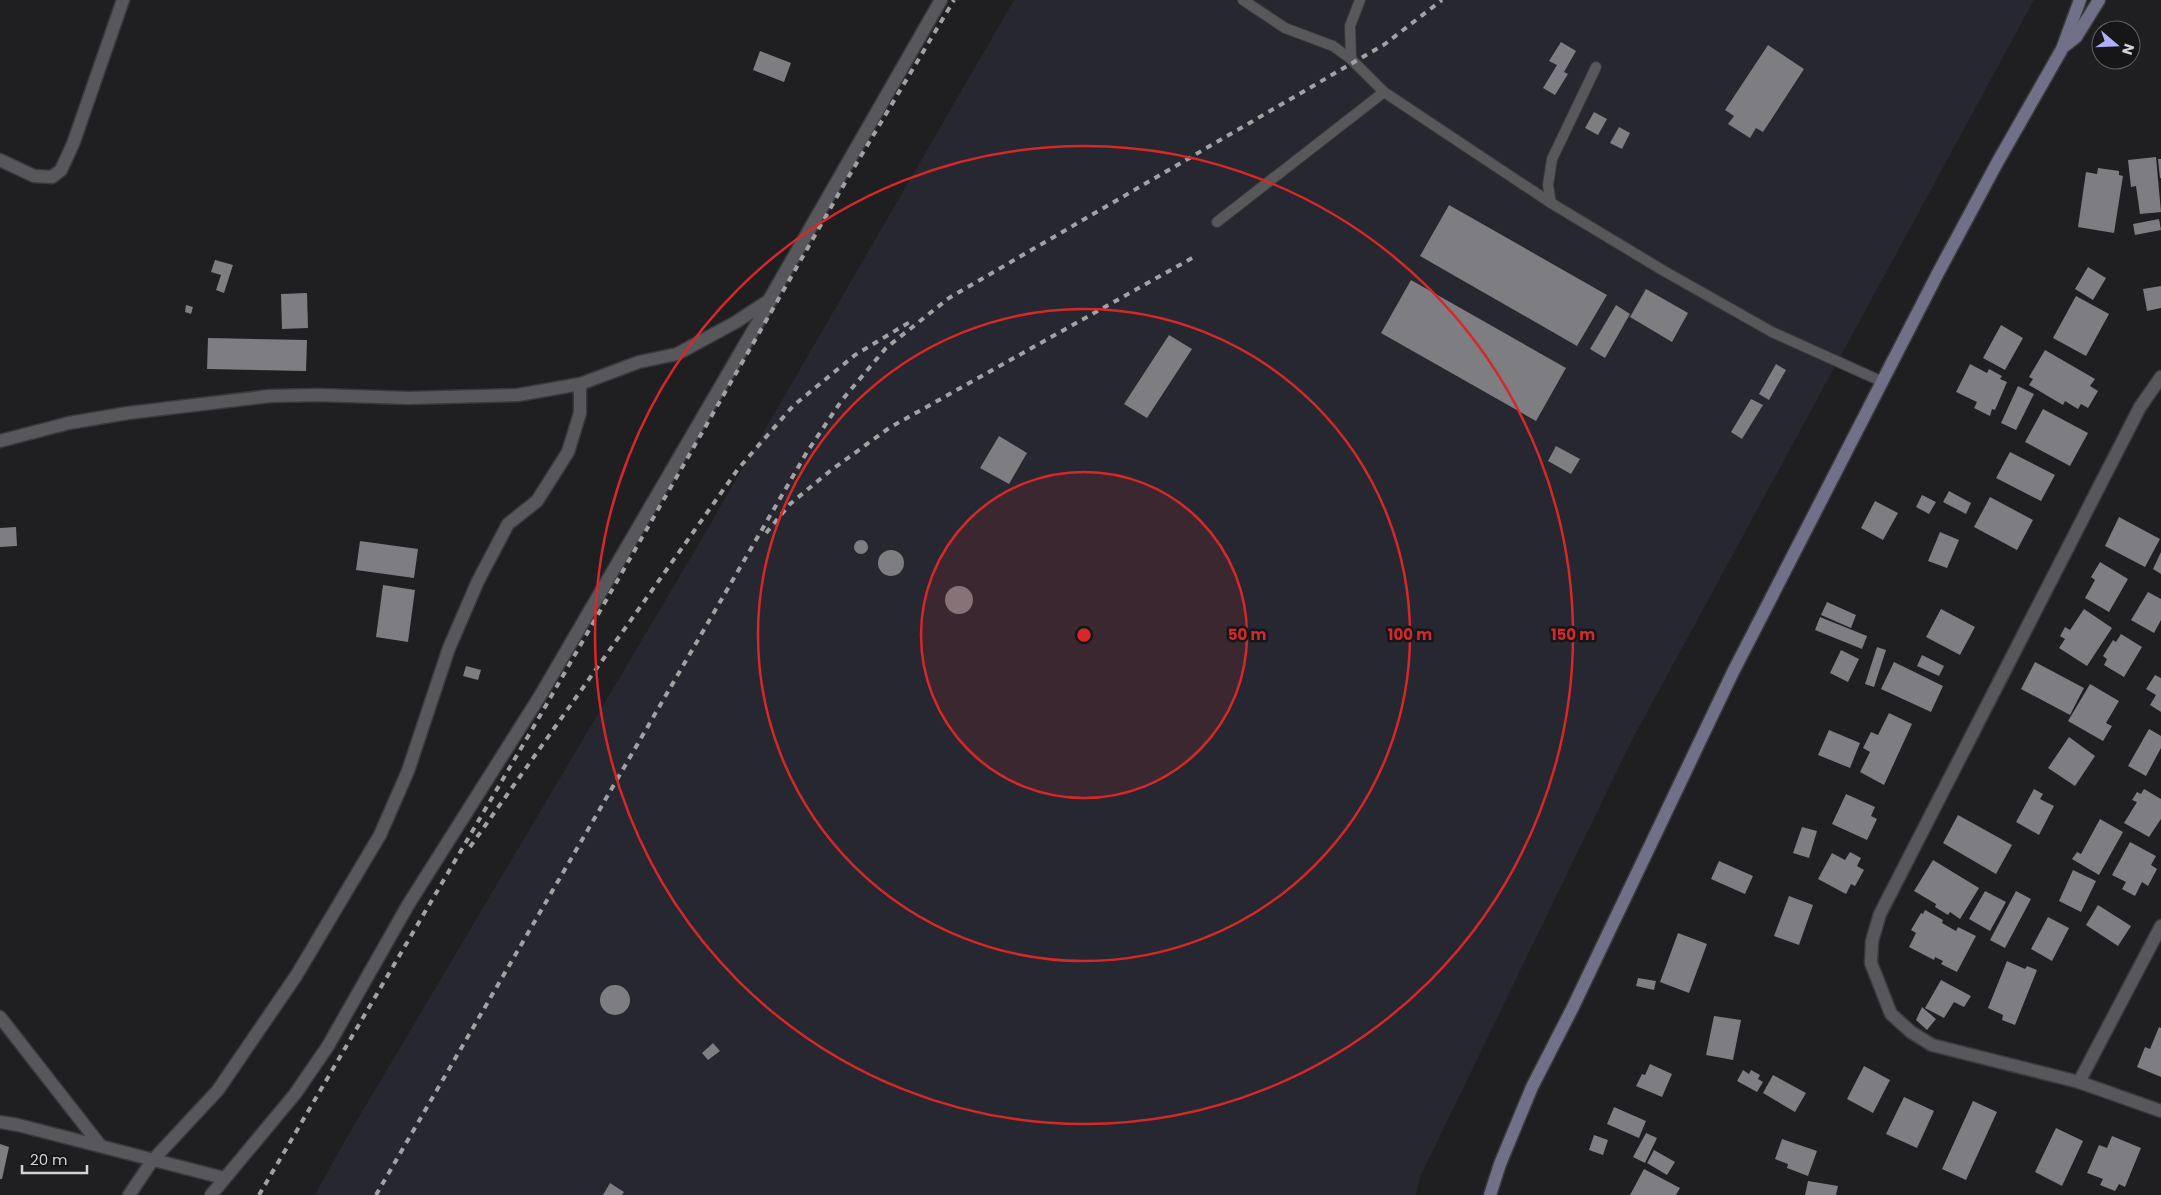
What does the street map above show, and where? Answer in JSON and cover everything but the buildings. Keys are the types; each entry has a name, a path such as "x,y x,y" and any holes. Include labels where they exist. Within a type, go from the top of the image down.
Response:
{"main road":[{"path":"1490,1195 1500,1164 1532,1087 1573,1007 1734,672 1938,273 2062,49 2080,0"},
{"path":"2062,49 2076,37 2099,0"}],"street":[{"path":"0,160 34,176 52,177 61,170 73,144 123,0"},
{"path":"0,441 69,423 128,413 270,396 318,395 409,398 518,395 580,384 640,362 677,354 736,322 769,300 941,0"},
{"path":"211,1195 295,1094 328,1046 408,905 540,696 772,298 769,300"},
{"path":"2161,377 2136,415 1880,914 1872,941 1871,963 1891,1014 1911,1032 1932,1045 2079,1082 2161,1110"},
{"path":"129,1195 152,1161 218,1090 296,976 380,835 408,772 449,648 478,581 508,524 537,501 568,452 580,413 580,384"},
{"path":"2079,1082 2161,926"},
{"path":"0,1017 100,1146"},
{"path":"0,1122 224,1178"}],"lane":[{"path":"1243,0 1285,28 1333,46 1352,59 1384,92 1550,203 1664,271 1772,332 1883,382"},
{"path":"1352,59 1350,26 1360,0"},
{"path":"1550,203 1548,185 1552,159 1596,67"},
{"path":"1217,222 1384,92"}],"shaded area":[{"path":"1014,0 2034,0 1631,742 1420,1177 1416,1195 315,1195 343,1144 697,547"}],"railway":[{"path":"259,1195 537,721 846,181 954,0"},
{"path":"376,1195 807,452 842,400 886,348 949,298 1385,44 1442,0"},
{"path":"766,533 790,504 830,471 889,428 1194,257"},
{"path":"470,847 738,469 793,406 855,355 913,320"}]}
